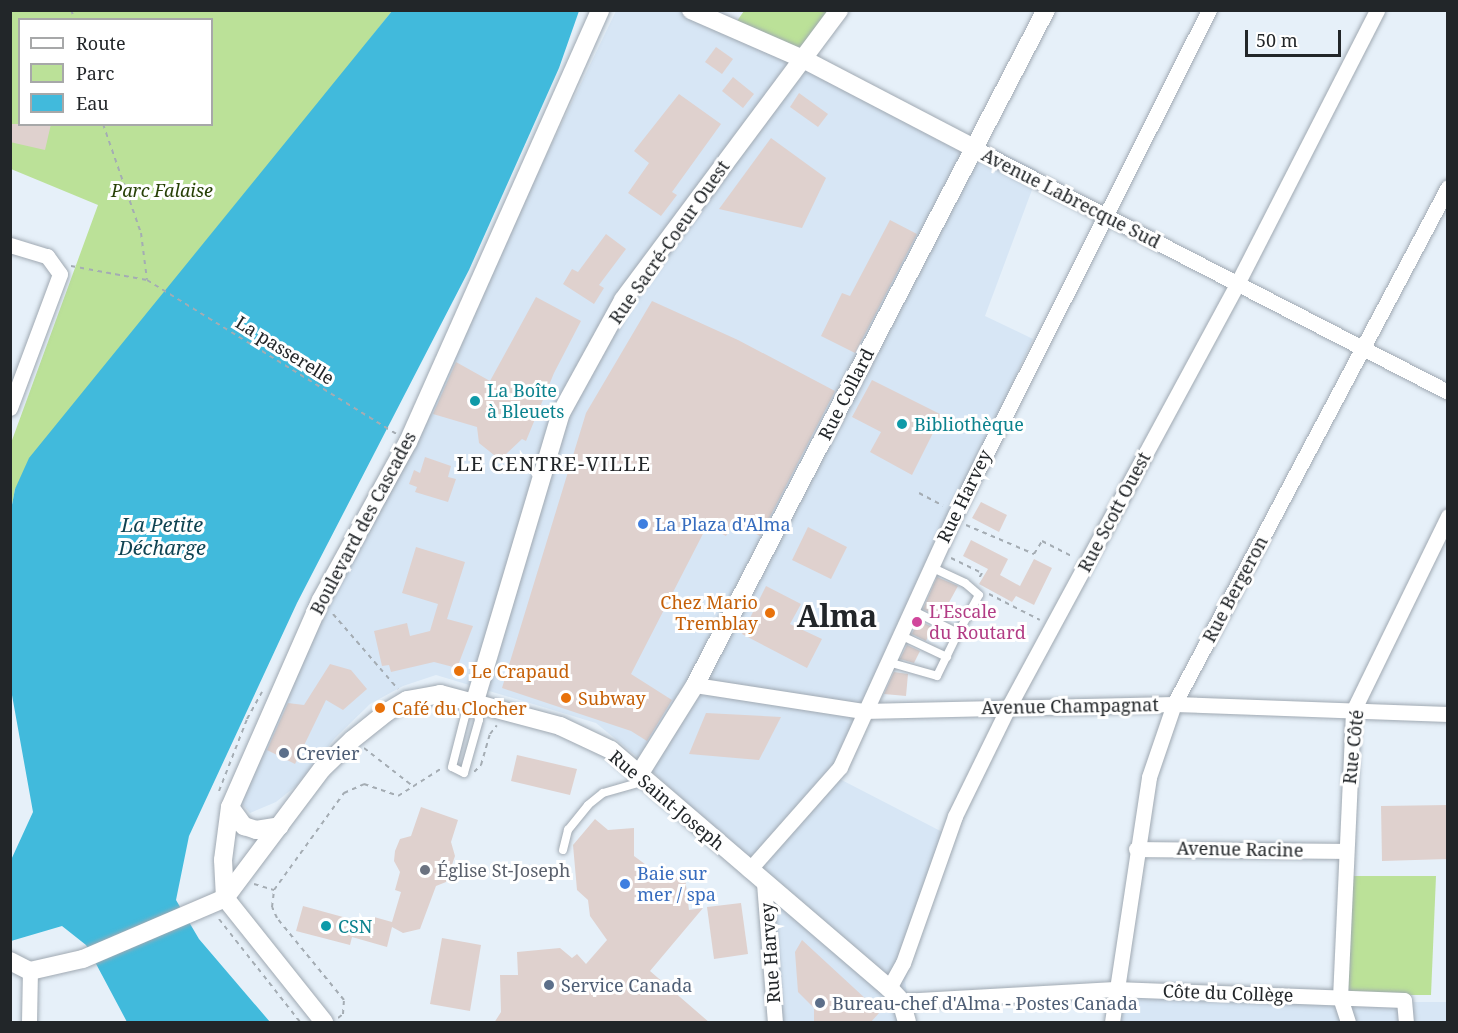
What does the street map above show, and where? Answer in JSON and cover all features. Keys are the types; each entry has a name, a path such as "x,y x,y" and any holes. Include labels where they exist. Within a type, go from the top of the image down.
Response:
{"street":[{"name":"Boulevard des Cascades","path":"225,898 224,860 230,807 321,600 408,442 600,10"},
{"name":"Avenue Labrecque Sud","path":"691,10 801,58 1448,392"},
{"name":"Rue Collard","path":"645,777 1046,10"},
{"name":"Rue Harvey","path":"749,870 839,768 930,567 948,513 1209,10"},
{"name":"Rue Scott Ouest","path":"895,995 903,963 955,816 1009,706 1237,284 1377,10"},
{"name":"Rue Sacré-Coeur Ouest","path":"475,701 561,413 623,300 837,11"},
{"name":"Rue Bergeron","path":"1112,1023 1114,989 1149,777 1174,704 1448,187"},
{"path":"10,245 47,256 60,274 15,385 10,408"},
{"name":"Rue Côté","path":"1340,998 1353,711 1448,516"},
{"name":"Avenue Champagnat","path":"694,685 863,711 1174,704 1448,714"},
{"name":"Rue Saint-Joseph","path":"30,971 83,958 225,898 322,769 352,740 387,711 407,700 440,694 475,701 560,726 591,739 645,777 895,995"},
{"path":"230,807 244,826 256,830 280,826"},
{"name":"Avenue Racine","path":"1136,849 1346,851"},
{"name":"Rue Harvey","path":"765,883 775,1023"},
{"path":"225,898 324,1023"},
{"path":"12,962 30,971 29,1023"},
{"name":"Côte du Collège","path":"895,995 1114,989 1404,1000 1406,1023"},
{"path":"895,995 907,1023"},
{"path":"1340,998 1348,1023"}],"lane":[{"path":"886,662 937,676 979,595 965,582 930,567"},
{"path":"910,609 958,633"},
{"path":"899,635 947,657"},
{"path":"475,701 479,720 465,771 452,767 465,716 475,701"},
{"path":"564,850 568,830 588,805 603,793 645,777"}],"path":[{"path":"47,256 74,267 147,280 141,233 105,126"},
{"name":"La passerelle","path":"147,280 408,442"},
{"path":"919,493 948,513 1034,554 1042,541 1086,564"},
{"path":"959,561 982,573 974,587"},
{"path":"984,592 1052,626"},
{"path":"321,600 407,700"},
{"path":"465,771 478,770 490,734 502,723"},
{"path":"352,740 413,786"},
{"path":"330,1023 343,1014 344,1000 277,918 272,907 274,890 344,793 364,784 398,796 452,767"},
{"path":"243,876 251,883 274,890"},
{"path":"208,906 300,1023"}],"shaded area":[{"path":"616,11 686,11 808,56 1039,171 985,316 1033,339 830,774 954,838 905,981 912,1022 781,1022 774,884 635,755 596,723 436,675 403,686 370,704 335,738 296,786 276,802 250,813 239,800 243,783"},
{"path":"1119,993 1328,1002 1447,1002 1447,1022 1117,1022"}],"green space":[{"path":"835,10 801,58 732,28 744,11"},
{"name":"Parc Falaise","path":"11,11 392,11 15,489 11,510 11,443 98,205 11,169"},
{"path":"1350,876 1436,876 1431,995 1344,995"}],"water":[{"name":"La Petite Décharge","path":"392,11 579,11 559,68 469,270 297,603 189,836 176,900 199,939 270,1022 127,1022 86,945 62,926 11,941 11,860 33,812 10,684 11,510 15,489 29,458"}],"building":[{"path":"716,47 733,59 722,74 705,62"},
{"path":"733,77 754,94 743,108 722,91"},
{"path":"799,93 828,114 818,127 790,107"},
{"path":"679,94 721,124 672,192 677,195 661,216 628,193 649,163 634,151"},
{"path":"10,124 51,126 45,150 10,142"},
{"path":"771,138 826,178 802,228 719,209"},
{"path":"890,220 917,234 855,353 821,336 842,293 850,296"},
{"path":"606,234 626,249 599,285 604,288 594,304 563,284 572,269 578,272"},
{"path":"536,297 581,321 554,373 526,441 522,439 505,455 494,455 479,443 477,427 433,414 456,362 490,381"},
{"name":"La Plaza d'Alma","path":"652,301 738,340 835,391 760,536 734,522 726,536 707,526 631,674 672,700 647,741 631,731 502,688 586,413"},
{"name":"Bibliothèque","path":"872,380 942,415 912,475 870,452 881,432 852,417"},
{"path":"425,457 451,466 448,477 456,479 448,502 415,492 417,487 409,484 414,470 420,473"},
{"path":"981,502 1007,515 999,532 972,518"},
{"path":"808,527 847,547 831,579 792,560"},
{"path":"971,540 1008,559 1000,575 1020,586 1034,559 1052,568 1034,605 1016,596 1012,602 979,584 988,569 963,556"},
{"path":"416,547 465,562 447,619 473,626 457,668 434,662 391,672 389,665 382,666 374,631 407,623 410,636 430,631 438,604 402,593"},
{"path":"937,577 958,586 947,606 953,609 947,621 923,609"},
{"path":"766,586 801,604 790,624 822,639 807,668 742,634"},
{"path":"918,620 938,630 935,637 929,634 926,641 912,634"},
{"path":"907,645 920,651 914,663 900,659"},
{"path":"330,664 351,670 367,689 343,710 326,700 295,764 267,750 288,703 304,705"},
{"path":"894,672 908,674 906,696 884,694"},
{"path":"706,713 781,717 759,760 689,754"},
{"path":"517,755 577,769 570,795 511,781"},
{"path":"1448,805 1448,859 1382,861 1381,806"},
{"name":"Église St-Joseph","path":"421,807 458,820 451,842 455,856 446,882 436,886 420,929 403,933 392,927 387,947 352,937 350,945 296,931 303,906 372,925 374,917 392,922 401,892 395,890 400,872 394,861 395,851 400,839 411,836"},
{"path":"595,819 608,830 634,828 634,856 661,876 685,877 689,910 703,908 650,971 710,1023 494,1023 501,1012 500,975 518,975 517,952 560,948 572,958 577,954 586,964 607,940 590,916 588,900 577,890 573,845"},
{"path":"741,903 748,954 714,959 707,907"},
{"path":"442,938 481,945 470,1011 430,1004"},
{"path":"802,940 880,1012 870,1023 814,1023 814,1008 798,992 795,952"}],"place":[{"name":"La Boîte à Bleuets","path":"475,401"},
{"name":"Bibliothèque","path":"902,424"},
{"name":"La Plaza d'Alma","path":"643,524"},
{"name":"Chez Mario Tremblay","path":"770,613"},
{"name":"L'Escale du Routard","path":"917,622"},
{"name":"Le Crapaud","path":"459,671"},
{"name":"Subway","path":"566,698"},
{"name":"Café du Clocher","path":"380,708"},
{"name":"Crevier","path":"284,753"},
{"name":"Église St-Joseph","path":"425,870"},
{"name":"Baie sur mer / spa","path":"625,884"},
{"name":"CSN","path":"326,926"},
{"name":"Service Canada","path":"549,985"},
{"name":"Bureau-chef d'Alma - Postes Canada","path":"820,1003"}],"district":[{"name":"LE CENTRE-VILLE","path":"554,463"},
{"name":"Alma","path":"837,616"}]}
